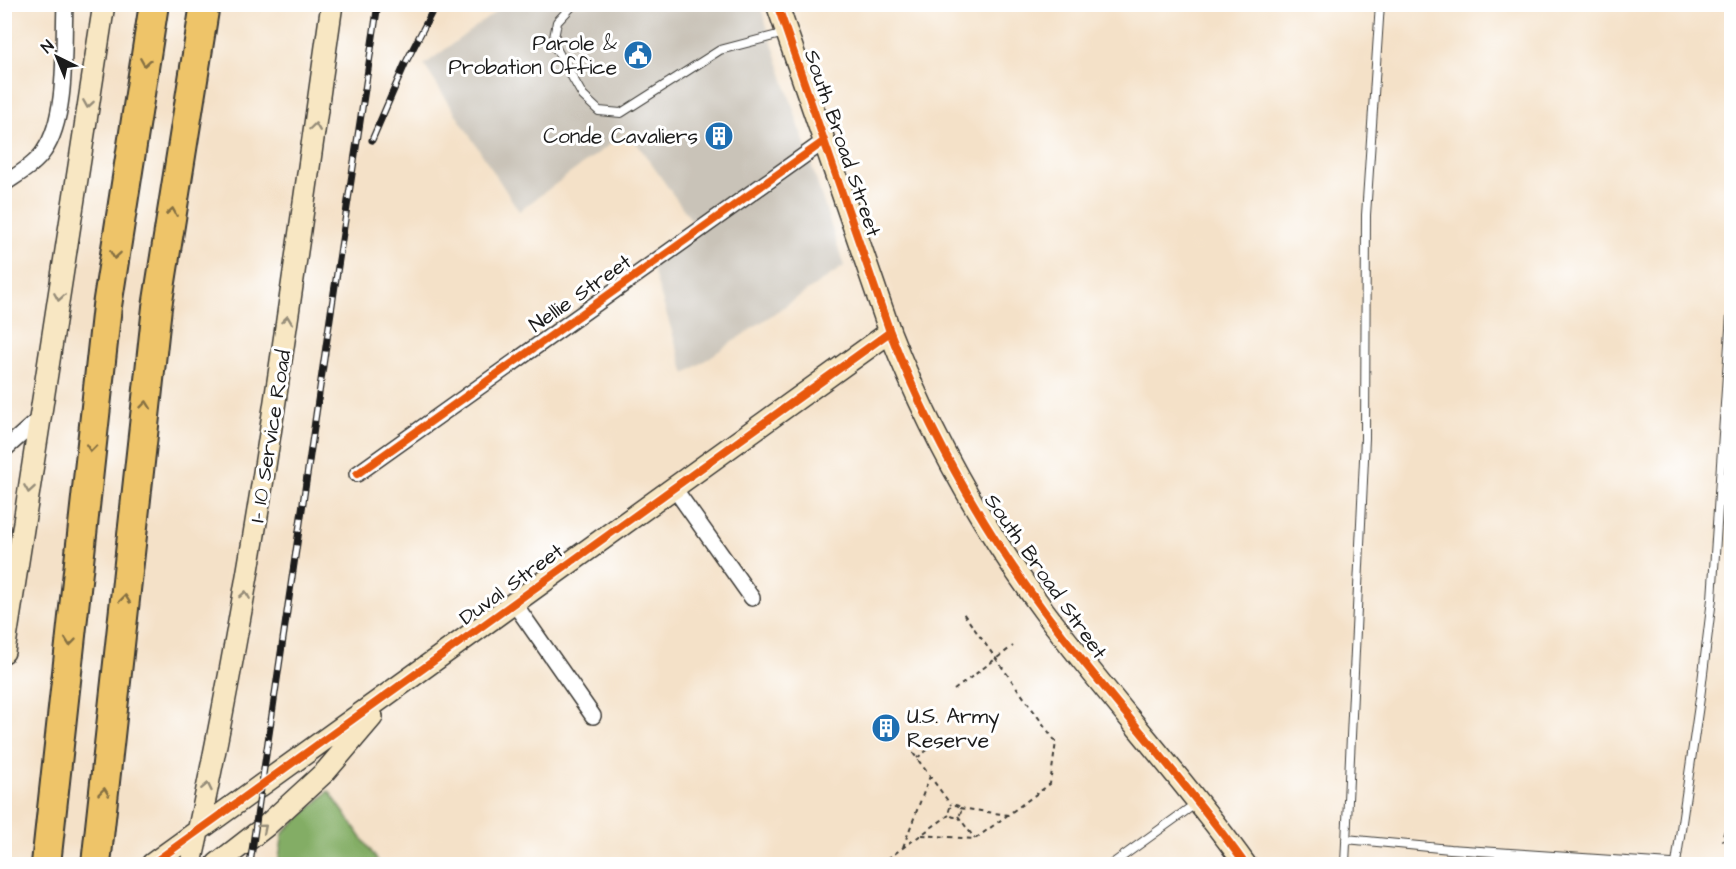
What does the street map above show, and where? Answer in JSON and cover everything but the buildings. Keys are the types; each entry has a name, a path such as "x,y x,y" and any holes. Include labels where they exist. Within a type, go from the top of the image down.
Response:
{"highway":[{"path":"46,864 107,306 154,4"},
{"path":"97,858 157,307 205,4"}],"street":[{"path":"4,184 45,151 52,133 62,92 65,4"},
{"path":"4,652 104,4"},
{"name":"I- 10 Service Road","path":"191,864 238,636 259,512 332,4"},
{"name":"South Broad Street","path":"777,4 823,142 910,384 964,490 1003,553 1068,642 1198,802 1245,864"},
{"name":"Nellie Street","path":"357,474 823,142"},
{"name":"Duval Street","path":"152,864 891,332"},
{"path":"4,450 40,418"},
{"path":"674,488 753,598"},
{"path":"514,603 593,716"},
{"name":"Duval Street","path":"218,864 266,826 326,771 394,691"}],"lane":[{"path":"574,4 557,22 553,43 583,96 599,111 621,113 720,50 786,33"},
{"path":"1345,864 1365,438 1366,215 1380,4"},
{"path":"1676,864 1712,599 1731,299"},
{"path":"1112,864 1198,802"},
{"path":"1346,839 1450,849 1671,864"}],"path":[{"path":"922,835 975,839 1050,784 1056,742 963,613"},
{"path":"954,690 1013,646"},
{"path":"917,758 930,748"},
{"path":"913,753 951,806"},
{"path":"1731,759 1731,773"},
{"path":"903,848 930,776"},
{"path":"949,815 948,811 955,804 960,808 1008,815"},
{"path":"1731,805 1722,840 1731,843"},
{"path":"958,816 960,808"},
{"path":"949,815 958,816"},
{"path":"880,864 949,815"},
{"path":"958,816 975,839"}],"shaded area":[{"path":"505,5 760,5 844,266 685,374 649,257 694,224 628,131 519,211 424,65"}],"green space":[{"path":"329,791 380,864 278,864 283,833"}],"railway":[{"path":"250,864 378,4"},
{"path":"372,140 405,64 436,4"}],"cycle path":[{"path":"777,4 890,332 939,441 977,511 1044,611 1196,799 1245,864"},
{"path":"357,474 823,142"},
{"path":"152,864 890,332"}],"place":[{"name":"Parole & Probation Office","path":"638,55"},
{"name":"Conde Cavaliers","path":"719,136"},
{"name":"U.S. Army Reserve","path":"886,728"}]}
